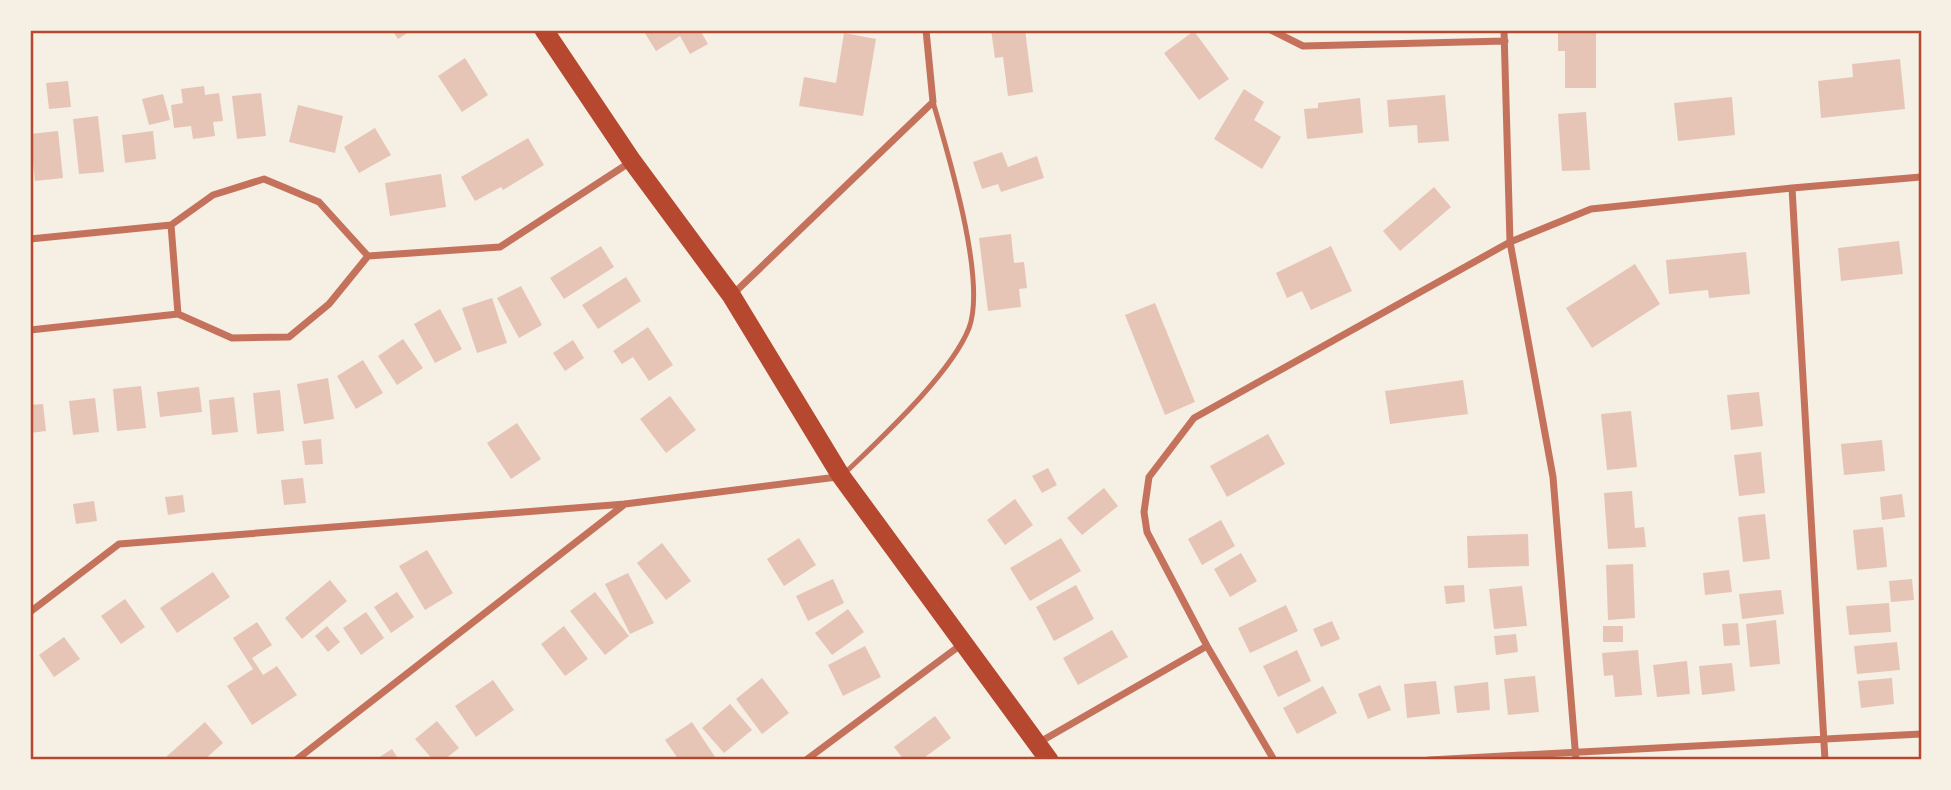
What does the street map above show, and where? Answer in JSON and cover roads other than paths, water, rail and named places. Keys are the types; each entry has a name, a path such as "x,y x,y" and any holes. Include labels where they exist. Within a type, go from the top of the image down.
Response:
{"highway":[{"path":"544,30 632,161 731,295 841,476 1049,760"}],"street":[{"path":"731,295 933,102 926,30"},
{"path":"1271,30 1303,46 1505,41"},
{"path":"1504,30 1510,242 1553,477 1576,756"},
{"path":"30,330 178,314 232,338 289,337 329,304 368,256 500,247 632,161"},
{"path":"1274,760 1208,646 1147,532 1144,512 1149,477 1194,418 1510,242 1591,209 1921,177"},
{"path":"30,239 171,225 213,195 264,179 319,202 368,256"},
{"path":"1792,188 1825,760"},
{"path":"171,225 178,314"},
{"path":"30,612 119,544 625,504 841,476"},
{"path":"296,760 625,504"},
{"path":"806,760 962,643"},
{"path":"1038,743 1208,646"},
{"path":"1429,760 1576,756 1921,734"}],"lane":[{"path":"841,476 883,436 955,354 969,327 974,301 969,250 950,162 933,102"}]}
